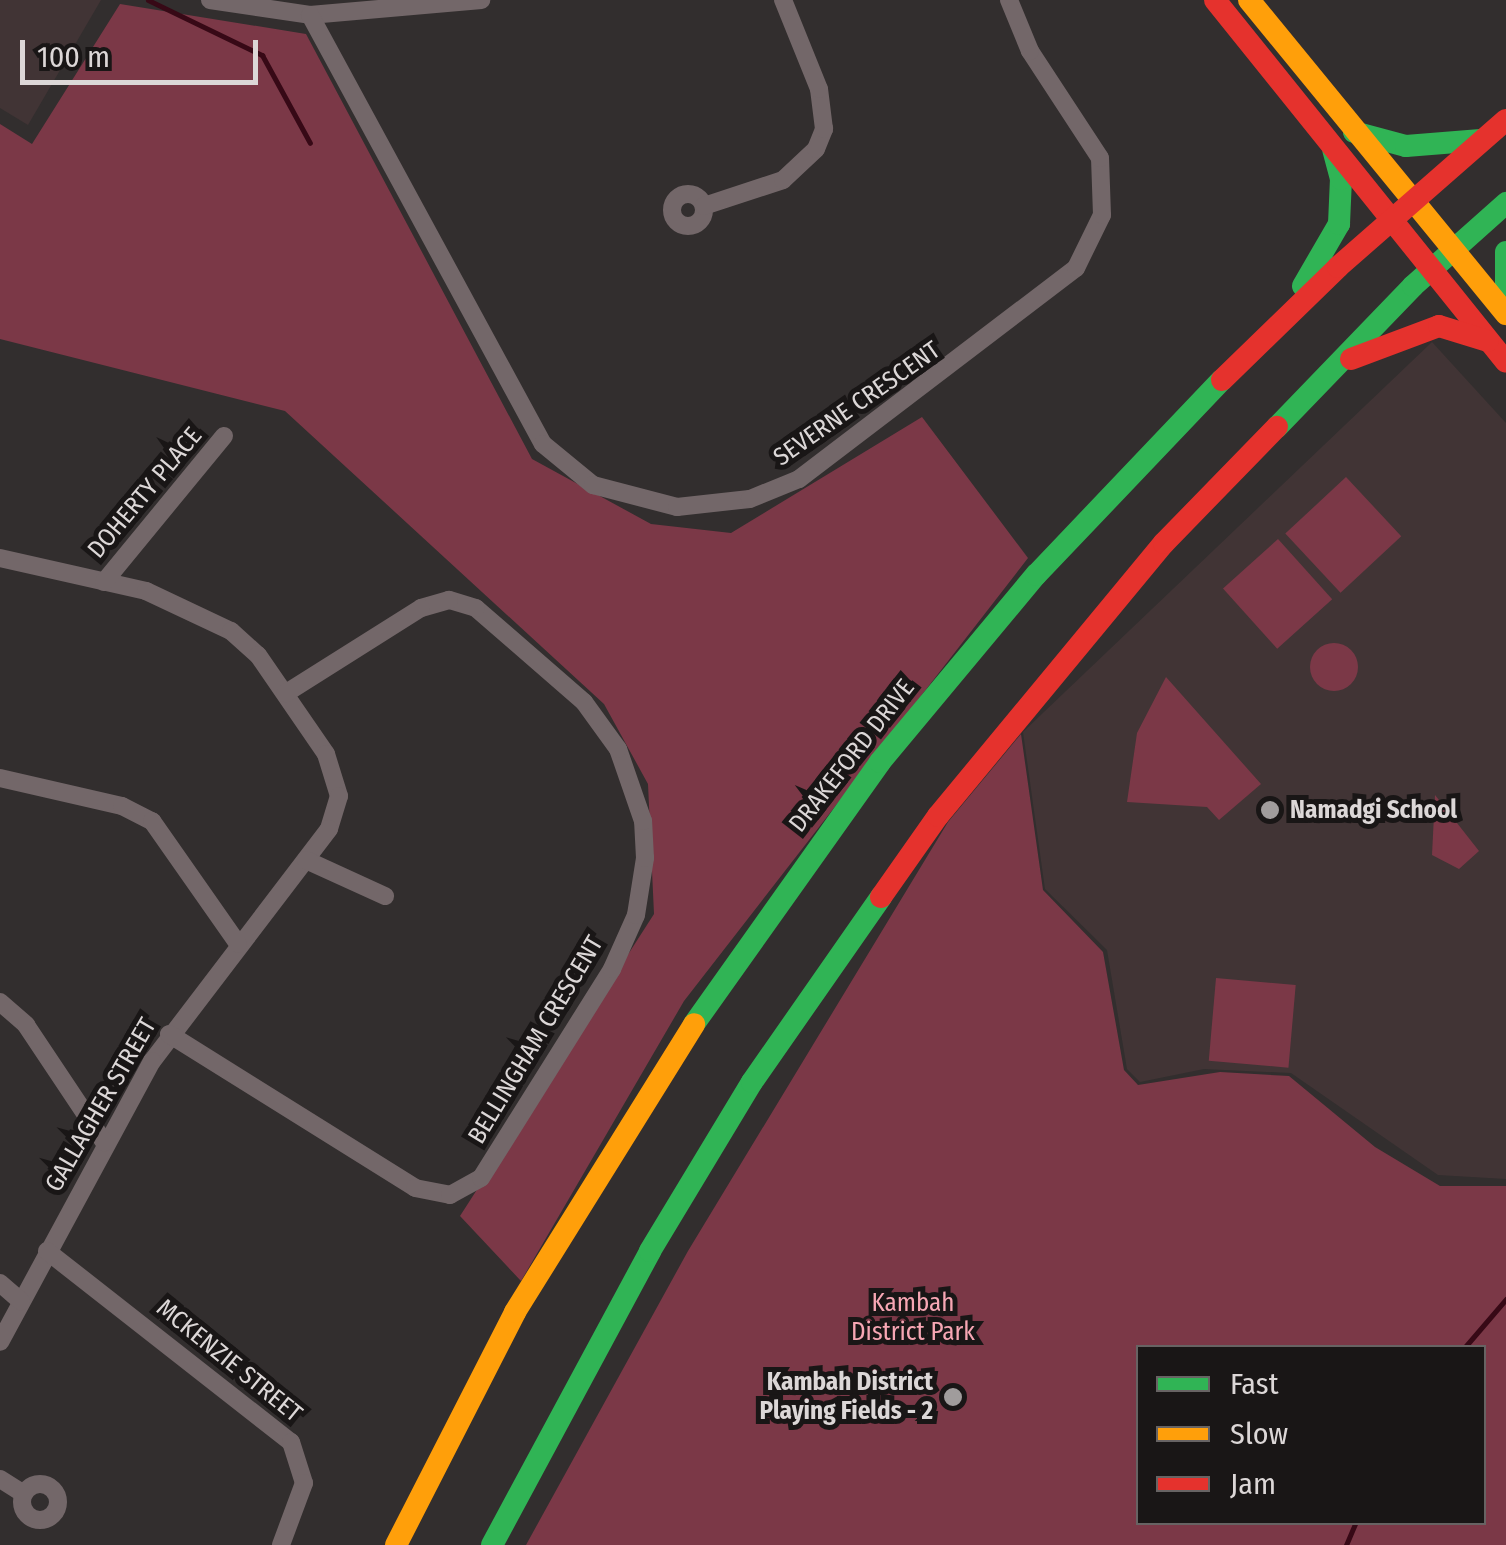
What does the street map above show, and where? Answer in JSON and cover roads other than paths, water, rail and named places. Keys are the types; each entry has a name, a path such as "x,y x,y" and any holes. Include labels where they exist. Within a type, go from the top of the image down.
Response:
{"main road":[{"path":"1216,0 1428,270 1506,362"},
{"path":"1249,0 1506,314"},
{"name":"DRAKEFORD DRIVE","path":"396,1545 572,1214 785,888 1036,575 1287,316 1506,120"},
{"path":"1354,132 1406,146 1480,140"},
{"path":"1287,316 1339,224 1341,178 1333,150"},
{"path":"492,1545 650,1251 752,1082 875,902 1082,636 1428,270 1506,203"},
{"path":"1506,252 1506,300"},
{"path":"1336,365 1439,326 1488,340"}],"street":[{"path":"210,0 310,15 481,0"},
{"path":"704,206 784,180 809,158 824,129 819,89 783,0"},
{"name":"SEVERNE CRESCENT","path":"310,15 542,444 593,485 678,507 750,500 799,479 1076,268 1102,215 1100,158 1030,51 1009,0"},
{"name":"DOHERTY PLACE","path":"104,582 224,436"},
{"name":"GALLAGHER STREET","path":"0,558 183,604 216,621 258,655 286,693 326,754 339,796 329,830 169,1034 104,1142 0,1342"},
{"name":"BELLINGHAM CRESCENT","path":"169,1034 415,1188 450,1195 481,1178 630,933 641,896 643,821 618,749 584,702 476,608 450,600 422,608 286,693"},
{"path":"0,778 143,815 166,836 238,944"},
{"path":"306,860 385,896"},
{"path":"0,1002 20,1016 104,1142"},
{"name":"MCKENZIE STREET","path":"47,1251 291,1442 304,1483 281,1545"},
{"path":"0,1283 21,1301"},
{"path":"0,1479 24,1494"}],"waterway":[{"path":"148,0 262,55 310,143"},
{"path":"1467,1345 1506,1299"},
{"path":"1346,1545 1355,1525"}],"place":[{"name":"Namadgi School","path":"1270,810"},
{"name":"Kambah District Playing Fields - 2","path":"953,1397"}],"park label":[{"name":"Kambah District Park","path":"913,1318"}]}
